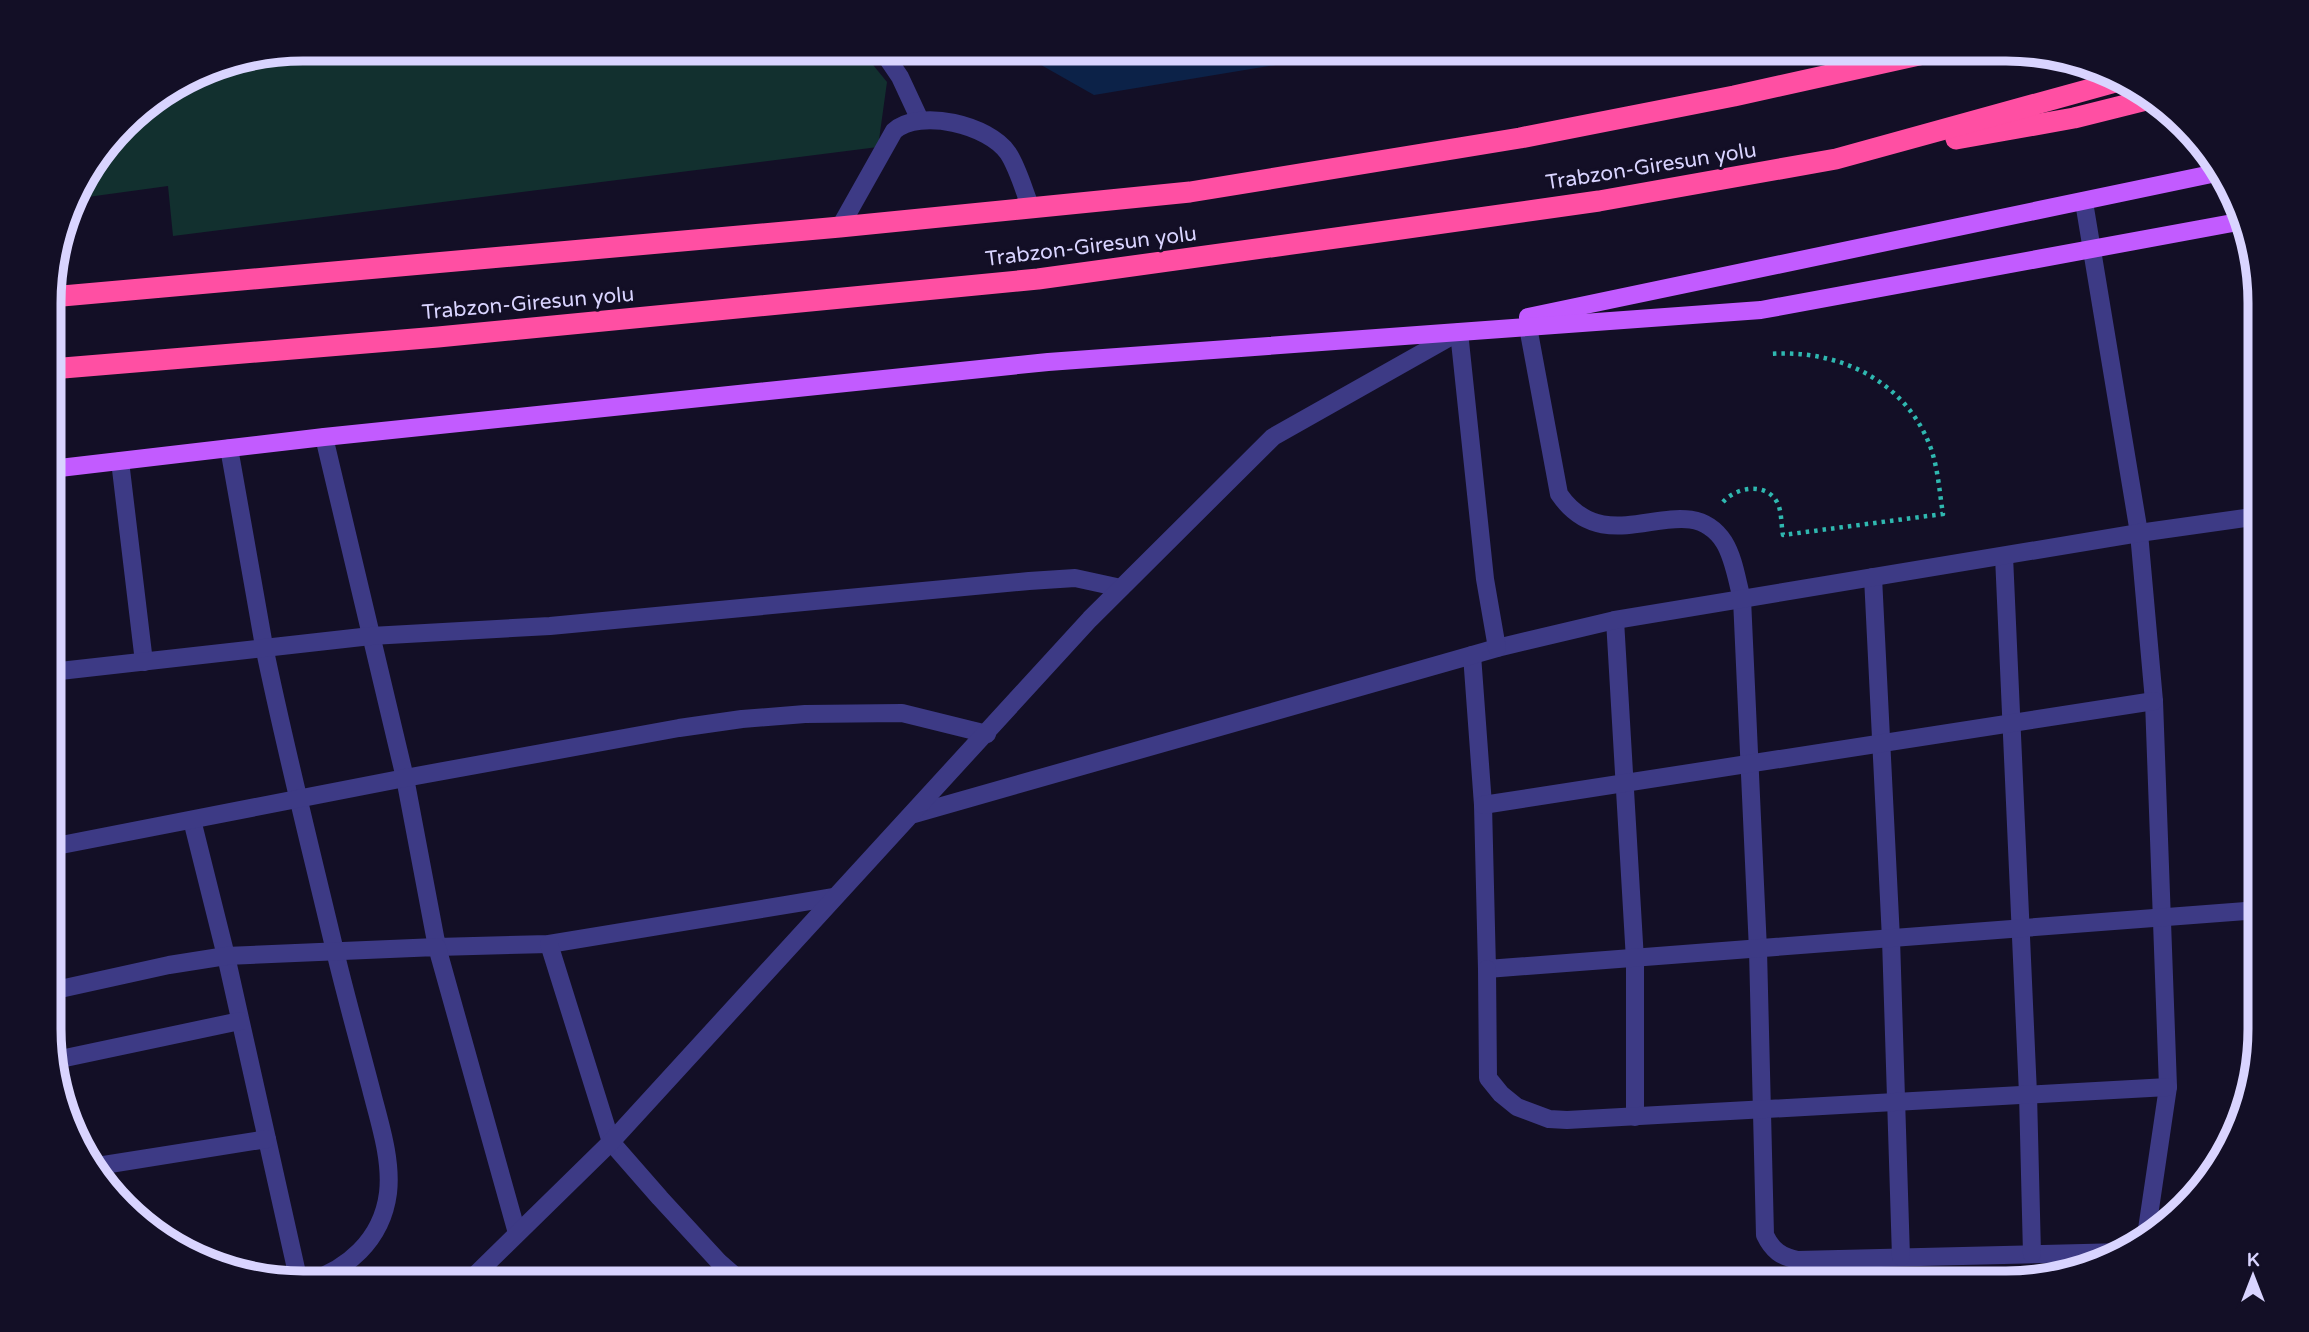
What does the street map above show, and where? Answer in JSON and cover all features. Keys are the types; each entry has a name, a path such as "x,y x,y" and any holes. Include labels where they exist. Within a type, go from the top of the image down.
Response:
{"highway":[{"name":"Trabzon-Giresun yolu","path":"61,296 840,227 1190,192 1520,138 1734,96 1892,61"},
{"name":"Trabzon-Giresun yolu","path":"61,368 438,337 1038,279 1600,201 1836,159 2107,84"},
{"path":"1836,159 2074,118 2139,102"}],"main road":[{"path":"1459,332 2210,174"},
{"path":"61,468 324,437 1048,362 1761,310 2233,223"}],"street":[{"path":"889,61 920,120"},
{"path":"840,227 894,131 901,125 920,120 950,123 986,133 1007,152 1031,208"},
{"path":"2084,202 2139,533 2154,701 2168,1087 2148,1224"},
{"path":"1528,327 1559,494 1567,506 1590,522 1603,525 1681,519 1705,525 1714,531 1727,548 1742,599 1758,950 1765,1235 1776,1252 1786,1258 1798,1260 2097,1253"},
{"path":"479,1271 611,1142 1121,588 1273,437 1459,332 1485,579 1497,648"},
{"path":"324,437 405,778 437,947 517,1233"},
{"path":"229,448 265,648 336,953 380,1122 388,1169 388,1191 379,1225 358,1254 335,1271"},
{"path":"120,461 144,662"},
{"path":"914,814 1497,648 1615,620 2139,533 2247,518"},
{"path":"2004,556 2028,1094 2032,1254"},
{"path":"1873,577 1891,939 1901,1257"},
{"path":"61,671 371,636 550,626 1029,581 1075,578 1121,588"},
{"path":"1615,620 1635,960 1635,1117"},
{"path":"1472,655 1483,804 1488,1078 1501,1094 1517,1107 1549,1119 1635,1117 2168,1087"},
{"path":"1483,804 2154,701"},
{"path":"61,845 680,727 743,719 806,714 902,713 987,734"},
{"path":"192,820 298,1271"},
{"path":"61,989 169,965 226,956 549,944 834,897"},
{"path":"1487,970 2247,911"},
{"path":"549,944 611,1142 729,1271"},
{"path":"63,1058 240,1021"},
{"path":"104,1165 267,1139"}],"path":[{"path":"1705,525 1730,494 1747,489 1767,492 1774,497 1778,504 1783,535 1943,514 1935,461 1928,440 1906,405 1891,391 1876,378 1839,360 1793,352 1770,354"}],"green space":[{"path":"870,61 887,82 878,147 173,236 168,186 85,197 111,156 132,132 156,111 182,94 225,74 272,63"}],"water":[{"path":"1034,61 1299,61 1094,95"}]}
